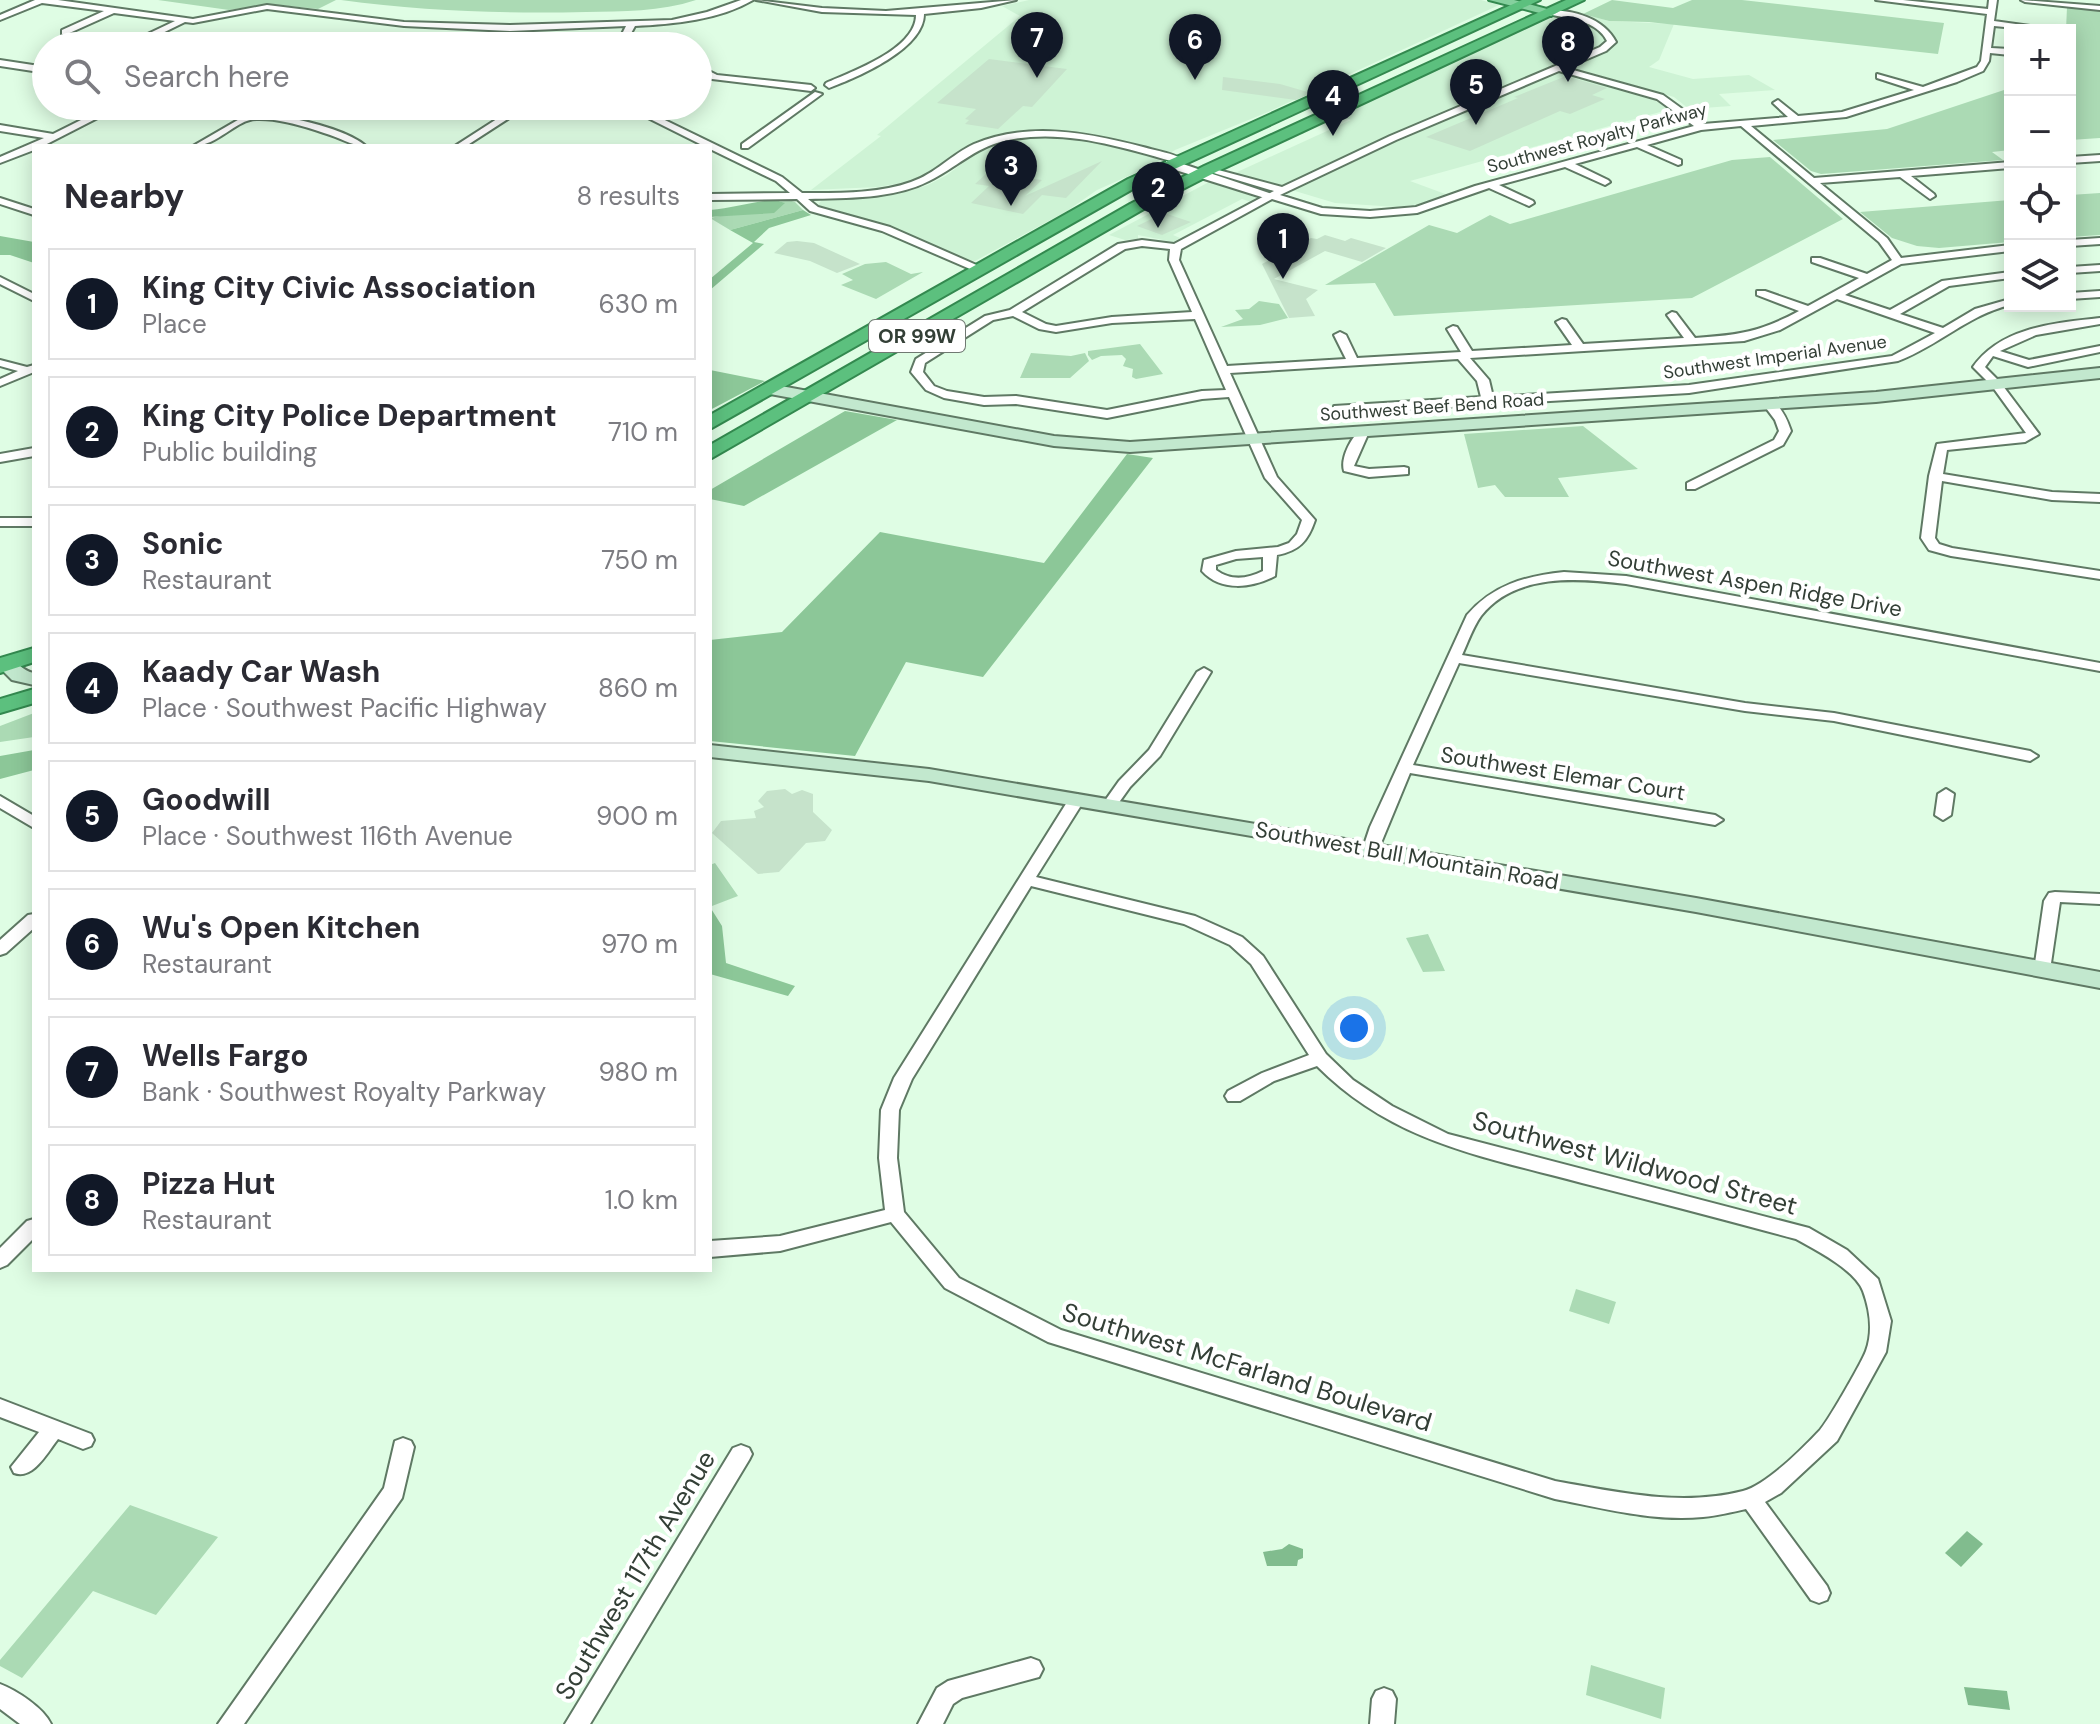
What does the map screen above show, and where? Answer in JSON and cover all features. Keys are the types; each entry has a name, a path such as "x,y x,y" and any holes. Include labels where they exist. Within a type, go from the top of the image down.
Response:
{"highway":[{"name":"OR 99W","path":"712,452 812,397 1122,214 1205,172 1577,0"},
{"name":"OR 99W","path":"712,422 1116,191 1519,1"},
{"path":"3,665 32,656"},
{"path":"0,706 32,697"}],"main road":[{"path":"1496,0 1519,1 1551,12"},
{"name":"Southwest Beef Bend Road","path":"770,389 1077,444 1152,447 1769,404 2100,373"},
{"path":"3,665 32,678"},
{"name":"Southwest Bull Mountain Road","path":"712,751 905,771 1077,799 1371,848 2100,980"}],"street":[{"path":"0,18 41,0 183,20 212,20 248,9 267,7 404,24 631,25 698,17 749,0"},
{"path":"760,0 826,10 920,12 1012,0"},
{"path":"1880,0 2023,24"},
{"path":"1993,0 1986,50 2004,52"},
{"path":"2025,0 2100,8"},
{"path":"65,32 112,10"},
{"path":"712,76 829,94 838,89 829,85 873,65 914,34 920,25 920,12"},
{"path":"1232,393 1202,395 1107,414 1016,400 984,401 944,394 930,388 917,372 920,361 966,332 989,318 1014,312 1122,246 1142,243 1176,247 1393,138 1603,49 1612,41 1599,26 1551,12"},
{"path":"158,32 183,20"},
{"path":"629,32 631,25"},
{"path":"544,32 546,27"},
{"name":"Southwest Royalty Parkway","path":"712,197 899,188 937,175 965,154 985,144 1031,135 1103,140 1278,194 1321,211 1370,214 1417,210 1490,185 1701,127 1858,112 1975,72 1983,65 1986,50"},
{"path":"0,63 32,68"},
{"path":"1558,68 1660,97 1701,127"},
{"path":"1880,76 1923,90"},
{"path":"745,146 814,91"},
{"path":"1778,103 1796,119"},
{"path":"39,144 88,120"},
{"path":"202,144 245,120"},
{"path":"268,120 327,130 352,138 359,144"},
{"path":"463,144 501,120"},
{"path":"658,120 707,144"},
{"path":"1742,123 1883,240 1898,261"},
{"path":"0,128 54,137"},
{"path":"1637,144 1678,162"},
{"path":"712,146 779,179 814,209 886,229 977,269"},
{"path":"0,160 32,147"},
{"path":"2076,160 2100,158"},
{"path":"2085,159 2100,169"},
{"path":"1566,164 1605,182"},
{"path":"1811,181 2004,166"},
{"path":"1992,167 2004,175"},
{"path":"1902,174 1930,196"},
{"path":"1490,185 1529,203"},
{"path":"0,201 32,211"},
{"path":"1883,240 1909,249 1939,254"},
{"path":"2076,243 2100,241"},
{"path":"1176,247 1174,260 1271,478 1309,520 1307,531 1300,540 1270,555"},
{"path":"1223,370 1754,336 1898,261 2004,249"},
{"path":"1816,260 1866,277"},
{"path":"2076,270 2100,268"},
{"path":"1892,314 1946,283 2004,276"},
{"path":"0,280 32,297"},
{"path":"1761,293 1808,310"},
{"path":"2076,296 2100,294"},
{"path":"1835,295 1945,333"},
{"name":"Southwest Imperial Avenue","path":"1338,409 1738,383 1894,359 1915,352 1980,311 2004,304"},
{"path":"1014,312 1043,327 1056,329 1112,320 1199,315"},
{"path":"1672,315 1692,342"},
{"path":"2100,321 2014,339 1982,360 1979,367 1996,384 2033,434 2025,438 1941,447 1928,538 1931,545 1951,552 2100,575"},
{"path":"1562,322 1580,348"},
{"path":"1453,329 1485,384 1488,400"},
{"path":"1340,335 1353,362"},
{"path":"1992,352 2028,364 2100,349"},
{"path":"0,363 30,369"},
{"path":"0,383 30,369"},
{"path":"1691,486 1779,442 1785,431 1781,419 1769,404"},
{"path":"1363,432 1348,468 1369,473 1404,471"},
{"path":"0,458 32,452"},
{"path":"1935,476 2052,496 2100,498"},
{"path":"0,522 32,522"},
{"name":"Southwest Aspen Ridge Drive","path":"1371,848 1472,618 1483,604 1513,587 1571,576 1626,580 2100,667"},
{"path":"1455,658 1745,707 1834,717 2030,756"},
{"path":"1110,805 1124,784 1155,753 1204,672"},
{"name":"Southwest Elemar Court","path":"1405,768 1715,820"},
{"path":"1943,815 1946,794"},
{"path":"712,1249 739,1250 790,1243 895,1214 888,1158 890,1110 903,1078 1077,799"},
{"path":"0,801 32,822"},
{"name":"Southwest Wildwood Street","path":"1027,880 1189,920 1236,941 1257,960 1320,1058 1347,1085 1443,1139 1802,1233 1840,1255 1871,1284 1881,1321 1876,1352 1829,1435 1773,1486 1751,1499"},
{"path":"2042,970 2050,906 2055,897 2100,899"},
{"path":"0,949 32,921"},
{"path":"1234,1096 1268,1077 1320,1058"},
{"name":"Southwest McFarland Boulevard","path":"895,1214 952,1283 1055,1336 1555,1490 1644,1505 1701,1508 1751,1499"},
{"path":"0,1260 32,1228"},
{"path":"0,1408 83,1440"},
{"path":"22,1467 54,1429"},
{"path":"230,1724 394,1491 403,1447"},
{"name":"Southwest 117th Avenue","path":"577,1724 741,1454"},
{"path":"1751,1499 1819,1593"},
{"path":"930,1724 945,1696 956,1689 1031,1669"},
{"path":"0,1695 39,1724"},
{"path":"1382,1724 1384,1699"}],"shaded area":[{"path":"158,0 336,0 318,9 269,4 229,10"},
{"path":"341,0 696,0 641,10 524,13 433,9"},
{"path":"1029,0 1481,0 1499,5 1268,112 1175,150 1151,166 1097,190 1067,211 975,261 960,259 897,229 835,213 818,205 823,198 909,191 928,185 977,152 964,147 935,170 907,182 878,187 811,190 881,136 877,135 1020,16 1002,6"},
{"path":"1612,0 1673,8 1692,0 1742,0 1944,23 1938,54 1649,22 1609,21 1583,14"},
{"path":"2067,7 2100,11 2100,138 2076,140 2076,24 2066,24"},
{"path":"1568,9 1609,21 1674,24 1659,60 1649,67 1693,79 1749,75 1775,90 1719,94 1731,106 1689,109 1674,97 1557,63 1547,68 1648,97 1671,109 1410,181 1448,195 1420,204 1397,207 1335,203 1235,173 1351,120 1338,115"},
{"path":"2004,90 2004,151 1992,152 2003,160 1821,174 1811,171 1773,140 1887,129"},
{"path":"1770,157 1843,219 1692,298 1394,316 1375,283 1325,285 1429,225 1457,233 1490,215 1510,224 1732,160"},
{"path":"1209,182 1259,195 1251,202 1242,199 1173,235 1180,238 1173,242 1138,235 1138,239 1125,240 1109,235"},
{"path":"2100,193 2100,235 2076,237 2076,195"},
{"path":"776,200 795,202 803,210 730,230 712,219 784,203"},
{"path":"776,200 785,203 774,213 712,217 712,210"},
{"path":"2004,200 2004,243 1939,248 1917,246 1892,238 1860,212"},
{"path":"803,210 811,215 769,228 754,242 764,244 712,288 712,277 753,243 730,230"},
{"path":"0,236 32,242 32,262 0,255"},
{"path":"886,262 911,274 923,272 876,299 841,285 853,280 842,274 865,264"},
{"path":"1259,301 1279,304 1288,318 1260,325 1221,327 1243,319 1235,310 1249,309"},
{"path":"1140,344 1163,374 1136,379 1132,377 1133,369 1123,366 1126,359 1122,355 1101,356 1092,360 1088,355 1088,351"},
{"path":"1031,353 1071,356 1085,353 1089,361 1070,378 1020,378"},
{"path":"712,370 765,381 712,409"},
{"path":"845,411 897,420 744,506 712,499 712,489"},
{"path":"1583,426 1638,469 1558,478 1569,497 1505,497 1495,485 1478,488 1464,434"},
{"path":"1127,454 1153,458 983,677 906,662 855,756 712,741 712,640 782,632 880,532 1044,563"},
{"path":"32,714 32,737 0,742 0,726"},
{"path":"32,750 32,771 0,779 0,756"},
{"path":"715,863 738,896 712,906 712,864"},
{"path":"712,910 722,926 726,963 795,986 788,996 712,975"},
{"path":"1428,934 1445,971 1423,972 1406,938"},
{"path":"1576,1289 1616,1302 1609,1324 1569,1311"},
{"path":"130,1505 218,1537 156,1615 93,1591 22,1678 0,1666 0,1660"},
{"path":"1967,1531 1983,1544 1961,1567 1945,1553"},
{"path":"1289,1544 1303,1549 1303,1558 1298,1560 1297,1566 1267,1566 1263,1552 1282,1549"},
{"path":"1591,1665 1665,1688 1661,1719 1586,1695"},
{"path":"1964,1687 2007,1691 2010,1710 1968,1705"}],"building":[{"path":"989,59 1067,69 1032,107 1023,106 998,129 965,124 969,120 965,119 976,109 937,103"},
{"path":"1566,76 1607,88 1592,95 1605,99 1570,114 1560,111 1470,151 1426,137 1518,98 1514,97"},
{"path":"1223,77 1280,84 1311,93 1296,100 1222,90"},
{"path":"1102,161 1066,198 1042,195 1023,214 971,203 989,186 975,184 988,172 1042,180 1025,196"},
{"path":"1164,213 1191,222 1162,235 1137,226"},
{"path":"1325,235 1345,241 1351,238 1386,248 1362,262 1325,251 1274,279 1318,290 1306,299 1315,316 1289,318 1262,264 1311,238"},
{"path":"787,242 814,243 860,264 837,273 810,261 774,253"},
{"path":"785,789 792,794 802,790 813,794 813,812 832,830 825,841 806,843 779,872 758,874 712,833 721,821 756,818 754,811 764,807 758,801 767,791"}],"place":[{"name":"Wells Fargo","path":"1037,78"},
{"name":"Wu's Open Kitchen","path":"1195,80"},
{"name":"Pizza Hut","path":"1568,82"},
{"name":"Goodwill","path":"1476,125"},
{"name":"Kaady Car Wash","path":"1333,136"},
{"name":"Sonic","path":"1011,206"},
{"name":"King City Police Department","path":"1158,228"},
{"name":"King City Civic Association","path":"1283,279"}]}
